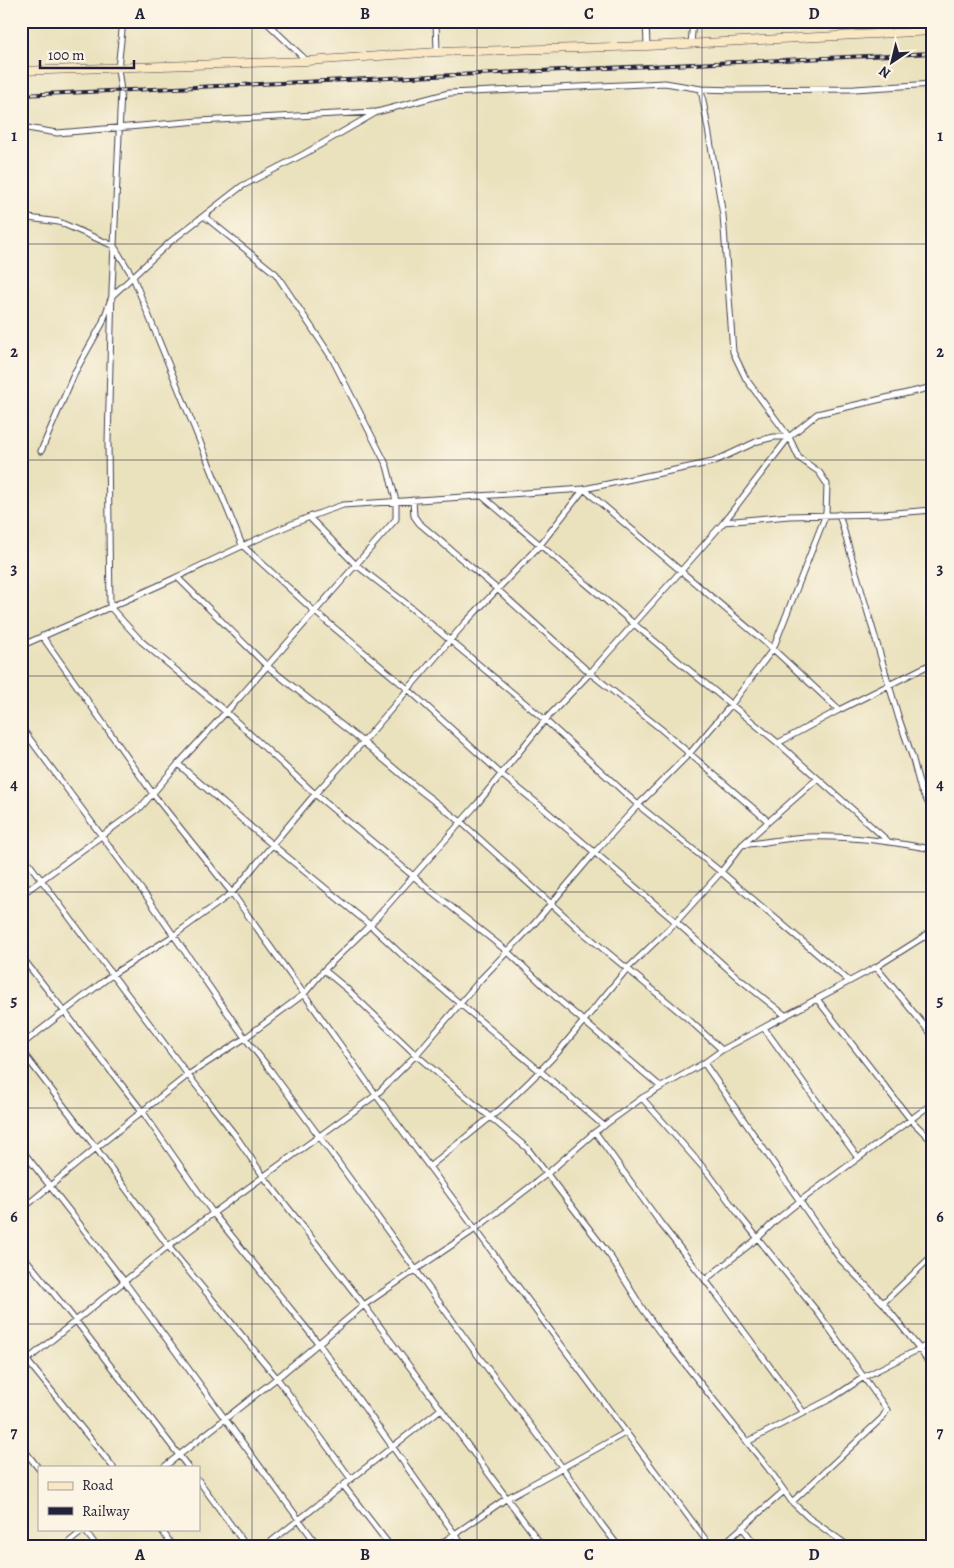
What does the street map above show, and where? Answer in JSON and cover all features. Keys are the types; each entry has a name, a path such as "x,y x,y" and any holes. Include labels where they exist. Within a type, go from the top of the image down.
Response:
{"street":[{"path":"122,21 118,69 121,91 108,442 110,608 152,651 226,712 315,794 442,900 508,952 535,979 661,1087"},
{"path":"265,21 307,61"},
{"path":"436,21 437,52"},
{"path":"646,21 647,46"},
{"path":"691,44 693,21"},
{"path":"21,71 307,61 437,52 647,46 933,31"},
{"path":"21,127 57,133 199,121 377,112 449,93 665,83 702,89 735,90 855,88 933,84"},
{"path":"21,1366 168,1246 376,1096 416,1055 552,904 595,852 638,805 690,753 732,705 773,649 826,514 827,484 819,472 799,458 789,437 746,379 733,352 723,215 702,89"},
{"path":"42,452 75,372 102,324 112,296 170,242 242,186 304,154 377,112"},
{"path":"21,895 141,807 154,794 178,764 394,522 396,515 396,501 388,466 332,358 276,274 204,216"},
{"path":"21,217 59,222 114,246 133,277 242,545 314,611 409,690 501,774 786,1016"},
{"path":"21,1210 188,1075 244,1038 304,994 324,970 370,925 461,822 545,720 590,673 724,522 789,437 817,414 933,387"},
{"path":"21,646 110,608 242,545 343,505 584,489 713,462 758,441 789,437"},
{"path":"21,1045 113,974 173,936 232,893 315,794 409,690 450,640 540,545 584,489"},
{"path":"584,489 773,649 839,710"},
{"path":"482,496 778,743 888,841"},
{"path":"413,500 415,519 498,589 590,673 690,753 768,821"},
{"path":"724,522 789,516 933,510"},
{"path":"839,514 921,790 933,811"},
{"path":"309,517 355,564 450,640 545,720 638,805 849,980"},
{"path":"177,577 267,666 363,742 420,791 461,822 552,904 722,1050"},
{"path":"42,636 154,794 232,893 474,1230 711,1547"},
{"path":"778,743 933,663"},
{"path":"21,727 173,936 244,1038 320,1136 473,1349 562,1467 619,1547"},
{"path":"178,764 345,906 370,925 401,954 604,1126"},
{"path":"429,1167 491,1116 540,1071 627,969 676,922 721,872 742,845 817,779"},
{"path":"742,845 805,837 826,837 888,841 933,849"},
{"path":"21,853 235,1135 264,1177 364,1305 543,1547"},
{"path":"165,1466 319,1344 364,1305 415,1268 474,1230 548,1173 595,1132 642,1098 704,1063 722,1050 876,967 933,931"},
{"path":"925,935 933,946"},
{"path":"21,956 142,1111 213,1212 319,1344 464,1547"},
{"path":"876,967 933,1036"},
{"path":"324,970 348,989 416,1055 527,1148 610,1256 642,1308 792,1502 809,1518 850,1547"},
{"path":"817,999 911,1120 933,1142"},
{"path":"764,1028 858,1158"},
{"path":"21,1050 168,1246 277,1378 351,1478"},
{"path":"704,1063 840,1259 883,1303 919,1348 933,1370"},
{"path":"642,1098 708,1173 818,1314 886,1410 886,1414 792,1502"},
{"path":"705,1280 758,1238 775,1221 800,1201 933,1103"},
{"path":"595,1132 661,1224 804,1413"},
{"path":"21,1149 124,1282 319,1547"},
{"path":"21,1253 187,1466"},
{"path":"883,1303 933,1255"},
{"path":"747,1442 834,1397 864,1377 933,1342"},
{"path":"21,1353 112,1466"},
{"path":"264,1547 441,1410"},
{"path":"436,1547 507,1498 625,1433"},
{"path":"21,1446 38,1468"},
{"path":"200,1482 247,1547"},
{"path":"343,1485 390,1547"},
{"path":"720,1547 784,1491"},
{"path":"742,1527 757,1547"},
{"path":"62,1547 83,1530"},
{"path":"85,1530 97,1547"},
{"path":"162,1530 173,1547"},
{"path":"679,1547 691,1547"}],"railway":[{"path":"21,95 933,53"}]}
